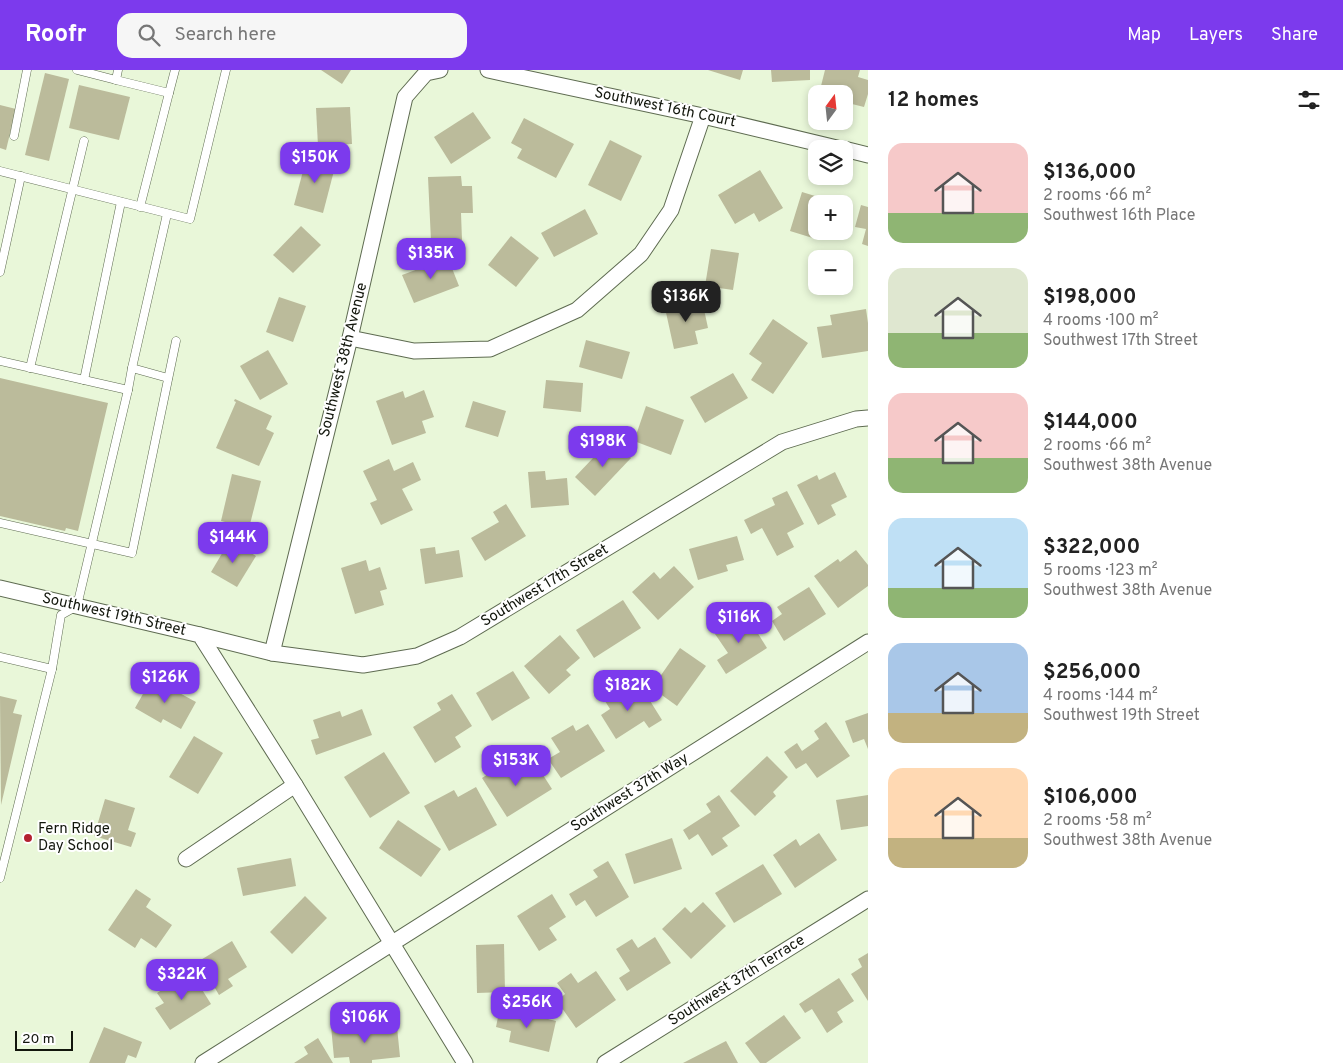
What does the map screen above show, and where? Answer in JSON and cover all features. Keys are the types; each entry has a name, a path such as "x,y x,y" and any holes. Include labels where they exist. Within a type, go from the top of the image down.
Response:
{"street":[{"name":"Southwest 16th Court","path":"488,70 703,116 808,141"},
{"name":"Southwest 38th Avenue","path":"272,653 350,338 405,97 433,72"},
{"path":"350,338 414,351 490,349 577,310 641,254 671,210 703,116"},
{"name":"Southwest 16th Court","path":"853,152 868,155"},
{"name":"Southwest 17th Street","path":"200,635 272,653 362,665 418,656 460,637 782,442 856,419 868,418"},
{"name":"Southwest 19th Street","path":"0,588 200,635 295,785 464,1063"},
{"name":"Southwest 37th Way","path":"391,943 868,642"},
{"path":"186,859 295,785"},
{"name":"Southwest 37th Terrace","path":"605,1063 868,899"},
{"path":"203,1063 391,943"}],"lane":[{"path":"14,136 27,70"},
{"path":"77,70 169,93"},
{"path":"116,80 118,70"},
{"path":"140,207 175,70"},
{"path":"0,171 190,219 226,70"},
{"path":"30,368 84,141"},
{"path":"0,272 21,176"},
{"path":"84,380 121,202"},
{"path":"0,878 52,669 61,615 77,606 167,214"},
{"path":"0,523 132,553 176,341"},
{"path":"0,362 128,390"},
{"path":"132,368 168,378"},
{"path":"0,657 52,669"}],"building":[{"path":"321,70 351,70 342,84"},
{"path":"708,70 743,70 740,80"},
{"path":"771,70 810,70 810,80 772,82"},
{"path":"825,70 860,70 858,77 868,80 868,94 864,107 853,104 853,85 821,85"},
{"path":"45,73 69,79 49,161 25,155"},
{"path":"79,85 130,97 119,140 69,128"},
{"path":"0,105 16,109 6,150 0,148"},
{"path":"350,107 352,144 318,146 316,108"},
{"path":"473,112 491,138 451,164 434,137"},
{"path":"524,118 574,144 556,178 517,158 522,149 511,143"},
{"path":"610,140 642,156 621,201 588,185"},
{"path":"307,156 336,163 323,213 294,205"},
{"path":"760,170 783,208 759,222 754,213 735,224 718,195"},
{"path":"461,176 462,186 472,186 473,213 461,213 462,240 431,241 428,177"},
{"path":"802,192 812,195 808,195 808,237 790,231"},
{"path":"861,205 868,207 868,246 862,244 866,229 855,227"},
{"path":"585,209 598,234 554,257 541,233"},
{"path":"301,226 321,245 293,273 273,255"},
{"path":"511,236 539,258 516,287 488,265"},
{"path":"711,249 739,253 733,290 705,286"},
{"path":"448,258 459,286 414,303 402,275"},
{"path":"279,297 306,306 293,342 266,332"},
{"path":"702,300 708,328 695,331 698,344 674,349 665,308"},
{"path":"866,309 868,351 822,358 817,327 832,325 830,315"},
{"path":"773,319 808,343 773,394 751,380 762,363 749,354"},
{"path":"586,340 630,352 622,379 579,367"},
{"path":"268,350 288,384 260,400 240,366"},
{"path":"733,373 748,398 705,423 690,397"},
{"path":"0,378 108,403 78,531 66,528 65,531 0,516"},
{"path":"546,380 583,383 581,412 543,408"},
{"path":"424,390 434,417 422,421 426,433 392,445 376,401 403,391 405,398"},
{"path":"235,399 272,416 266,429 274,433 259,466 216,448 236,402 234,401"},
{"path":"473,401 506,411 498,437 465,427"},
{"path":"646,406 684,420 671,455 634,441"},
{"path":"611,439 631,458 595,496 575,477"},
{"path":"389,459 394,471 413,462 421,480 402,489 413,510 381,525 370,503 377,500 363,471"},
{"path":"545,471 546,480 567,478 569,505 531,508 528,472"},
{"path":"835,472 847,497 831,505 836,515 818,525 797,485 817,475 819,480"},
{"path":"232,474 261,481 249,528 221,521"},
{"path":"787,491 804,524 787,533 794,547 777,556 762,528 751,534 744,520 775,505 772,498"},
{"path":"506,504 526,536 485,561 471,538 499,522 493,512"},
{"path":"737,536 744,560 726,565 728,571 698,580 689,549"},
{"path":"230,540 256,556 237,587 211,572"},
{"path":"435,547 436,554 459,550 463,577 425,584 420,549"},
{"path":"856,550 868,565 868,586 838,608 814,576 838,559 840,562"},
{"path":"366,560 369,571 380,567 387,589 380,591 384,605 355,614 341,568"},
{"path":"674,566 694,587 658,620 632,592 654,572 660,579"},
{"path":"809,587 826,614 784,641 772,621 782,614 777,607"},
{"path":"623,600 641,628 594,658 576,630"},
{"path":"746,614 767,648 726,674 717,660 728,653 715,634"},
{"path":"560,635 580,658 566,670 571,675 549,694 524,666"},
{"path":"680,648 706,666 677,706 652,688"},
{"path":"513,671 530,698 492,721 476,693"},
{"path":"152,678 196,702 181,729 163,719 161,723 135,708"},
{"path":"612,685 622,701 642,688 662,720 649,728 644,721 616,739 601,715 610,709 600,693"},
{"path":"452,694 472,726 455,737 461,747 435,763 413,727 441,710 437,703"},
{"path":"0,696 17,700 13,713 22,715 1,805"},
{"path":"362,709 372,735 316,755 311,740 319,738 313,720 340,711 342,717"},
{"path":"868,713 868,749 864,739 853,743 845,721"},
{"path":"826,722 850,756 817,778 806,763 796,769 784,752 797,743 802,751 819,739 814,731"},
{"path":"588,724 605,751 561,778 548,759 560,752 551,738 573,725 576,731"},
{"path":"194,736 223,753 198,794 169,777"},
{"path":"384,752 410,793 370,818 344,777"},
{"path":"767,756 788,777 773,792 776,796 755,816 730,791"},
{"path":"510,760 519,774 536,764 552,789 507,817 482,778"},
{"path":"476,787 497,825 449,851 424,806 454,790 458,797"},
{"path":"719,795 740,826 722,838 728,846 712,856 698,834 689,840 683,830 711,812 706,804"},
{"path":"868,795 868,826 841,830 836,800"},
{"path":"105,799 135,808 128,830 136,833 131,847 94,836"},
{"path":"398,820 441,849 421,877 379,848"},
{"path":"819,833 837,860 795,888 773,855 796,839 800,846"},
{"path":"672,838 682,869 634,884 625,854"},
{"path":"291,858 296,886 243,896 237,868"},
{"path":"608,861 629,897 596,917 585,900 576,906 569,894 598,877 593,870"},
{"path":"763,864 782,894 734,923 715,893"},
{"path":"136,889 151,899 146,907 172,925 156,948 141,938 135,948 108,930"},
{"path":"552,894 566,917 549,928 557,940 539,951 517,916"},
{"path":"305,896 327,918 292,954 270,932"},
{"path":"703,902 726,926 691,959 662,929 685,907 691,913"},
{"path":"655,937 671,963 627,991 619,978 630,971 616,949 632,939 638,948"},
{"path":"232,941 247,967 228,979 233,986 219,995 199,961"},
{"path":"504,944 505,992 477,993 476,945"},
{"path":"868,953 868,1001 851,974 862,967 858,959"},
{"path":"596,971 616,1000 576,1028 557,1001 565,994 557,983 571,973 578,983"},
{"path":"191,972 211,1004 170,1030 155,1008 164,1003 157,993"},
{"path":"839,978 854,1001 837,1012 843,1022 827,1033 812,1009 805,1013 799,1004"},
{"path":"500,1007 556,1021 549,1052 509,1042 511,1031 496,1027"},
{"path":"784,1015 801,1038 766,1063 760,1063 745,1043"},
{"path":"358,1024 359,1031 397,1027 400,1057 372,1060 372,1063 350,1063 349,1057 334,1058 331,1026"},
{"path":"104,1027 142,1042 136,1058 128,1055 125,1063 89,1063"},
{"path":"318,1038 333,1063 294,1063 308,1054 304,1047"},
{"path":"726,1041 738,1063 683,1063"}],"place":[{"name":"Fern Ridge Day School","path":"28,838"}]}
